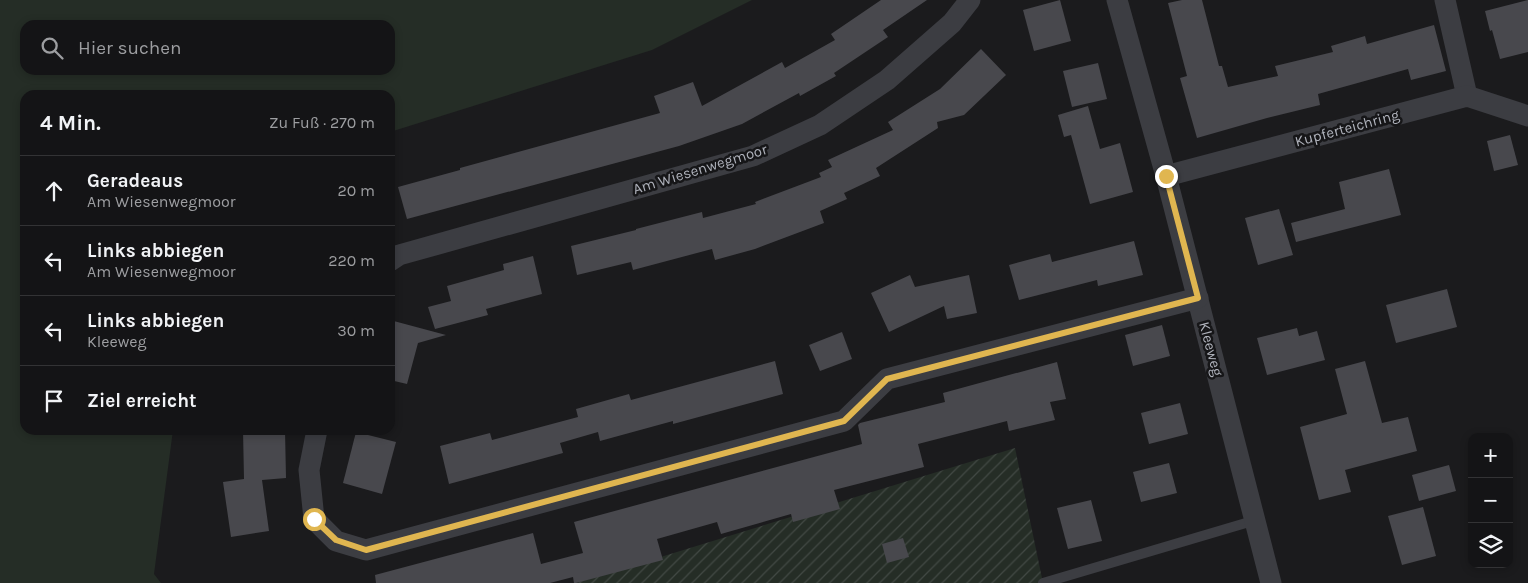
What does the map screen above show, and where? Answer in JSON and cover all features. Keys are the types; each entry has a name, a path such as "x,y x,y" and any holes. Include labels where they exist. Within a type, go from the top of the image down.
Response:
{"street":[{"name":"Am Wiesenwegmoor","path":"395,257 399,254 753,156 820,124 887,80 952,23 970,0"},
{"name":"Kleeweg","path":"1117,0 1166,176 1271,583"},
{"path":"1445,0 1467,96 1528,116"},
{"name":"Kupferteichring","path":"1166,176 1467,96"},
{"path":"317,435 309,470 314,519 336,540 366,550 844,421 887,379 1198,298"}],"lane":[{"path":"1043,582 1256,520"}],"shaded area":[{"path":"0,0 752,0 652,50 395,130 395,90 20,90 20,435 172,435 154,574 161,583 0,583"},
{"path":"1015,448 1043,583 576,583"}],"building":[{"path":"881,0 927,0 883,30 888,37 834,73 836,76 800,96 799,93 742,124 679,146 407,219 398,187 660,113 654,96 693,82 702,106 782,62 785,68 835,40 831,34"},
{"path":"1060,0 1071,41 1034,51 1023,10"},
{"path":"1182,0 1202,0 1219,66 1222,66 1228,87 1278,76 1275,66 1333,52 1331,46 1365,36 1367,44 1434,25 1446,71 1411,80 1408,69 1318,94 1320,105 1197,138 1180,78 1187,76 1168,3"},
{"path":"1528,0 1528,52 1500,59 1485,11"},
{"path":"981,49 1006,75 964,115 937,122 938,128 876,168 880,176 844,193 847,199 820,211 824,223 755,249 715,260 712,249 633,270 631,262 577,275 571,246 702,212 703,218 756,204 755,202 821,177 819,173 832,167 828,160 893,130 888,122 940,89"},
{"path":"1098,63 1107,99 1072,107 1063,71"},
{"path":"1088,106 1100,149 1120,143 1133,192 1090,204 1071,135 1064,137 1058,115"},
{"path":"1510,135 1518,165 1494,171 1487,141"},
{"path":"1389,169 1401,215 1296,242 1291,223 1345,209 1339,182"},
{"path":"1279,209 1293,255 1258,265 1245,218"},
{"path":"1134,241 1143,275 1098,286 1097,280 1019,300 1009,265 1050,254 1052,262"},
{"path":"533,256 542,294 486,309 488,315 435,329 428,307 451,301 447,286 504,270 503,264"},
{"path":"910,275 915,287 969,275 977,313 947,319 944,306 889,332 871,293"},
{"path":"1447,289 1457,327 1396,343 1386,305"},
{"path":"395,321 446,335 418,343 407,384 395,381"},
{"path":"1162,325 1170,356 1133,366 1125,335"},
{"path":"1297,328 1299,336 1317,331 1325,360 1267,375 1257,338"},
{"path":"842,332 852,359 820,371 809,345"},
{"path":"775,361 783,394 673,424 673,421 600,441 598,432 560,443 563,453 449,484 440,446 490,433 492,440 578,417 576,409 629,394 631,400"},
{"path":"1365,361 1382,423 1408,417 1417,451 1345,470 1351,492 1319,500 1300,427 1347,414 1335,369"},
{"path":"1057,362 1066,399 1050,402 1055,420 1009,431 1007,421 918,444 924,467 834,490 840,509 793,522 791,514 721,534 717,522 657,539 663,560 576,583 574,583 573,577 550,583 376,583 375,575 533,533 541,564 583,553 574,522 862,444 858,425 860,423 945,402 943,393"},
{"path":"1180,403 1188,434 1149,444 1141,413"},
{"path":"243,435 285,435 286,478 262,480 269,531 231,537 223,482 244,479"},
{"path":"355,435 368,435 396,442 382,494 343,483"},
{"path":"1169,463 1177,493 1141,502 1133,472"},
{"path":"1449,465 1456,491 1419,501 1412,475"},
{"path":"1091,500 1102,541 1068,549 1057,508"},
{"path":"1423,507 1436,556 1402,565 1388,516"},
{"path":"903,538 909,557 887,563 882,544"}],"route":[{"path":"314,519 336,540 366,550 844,421 887,379 1198,298 1166,176"}]}
